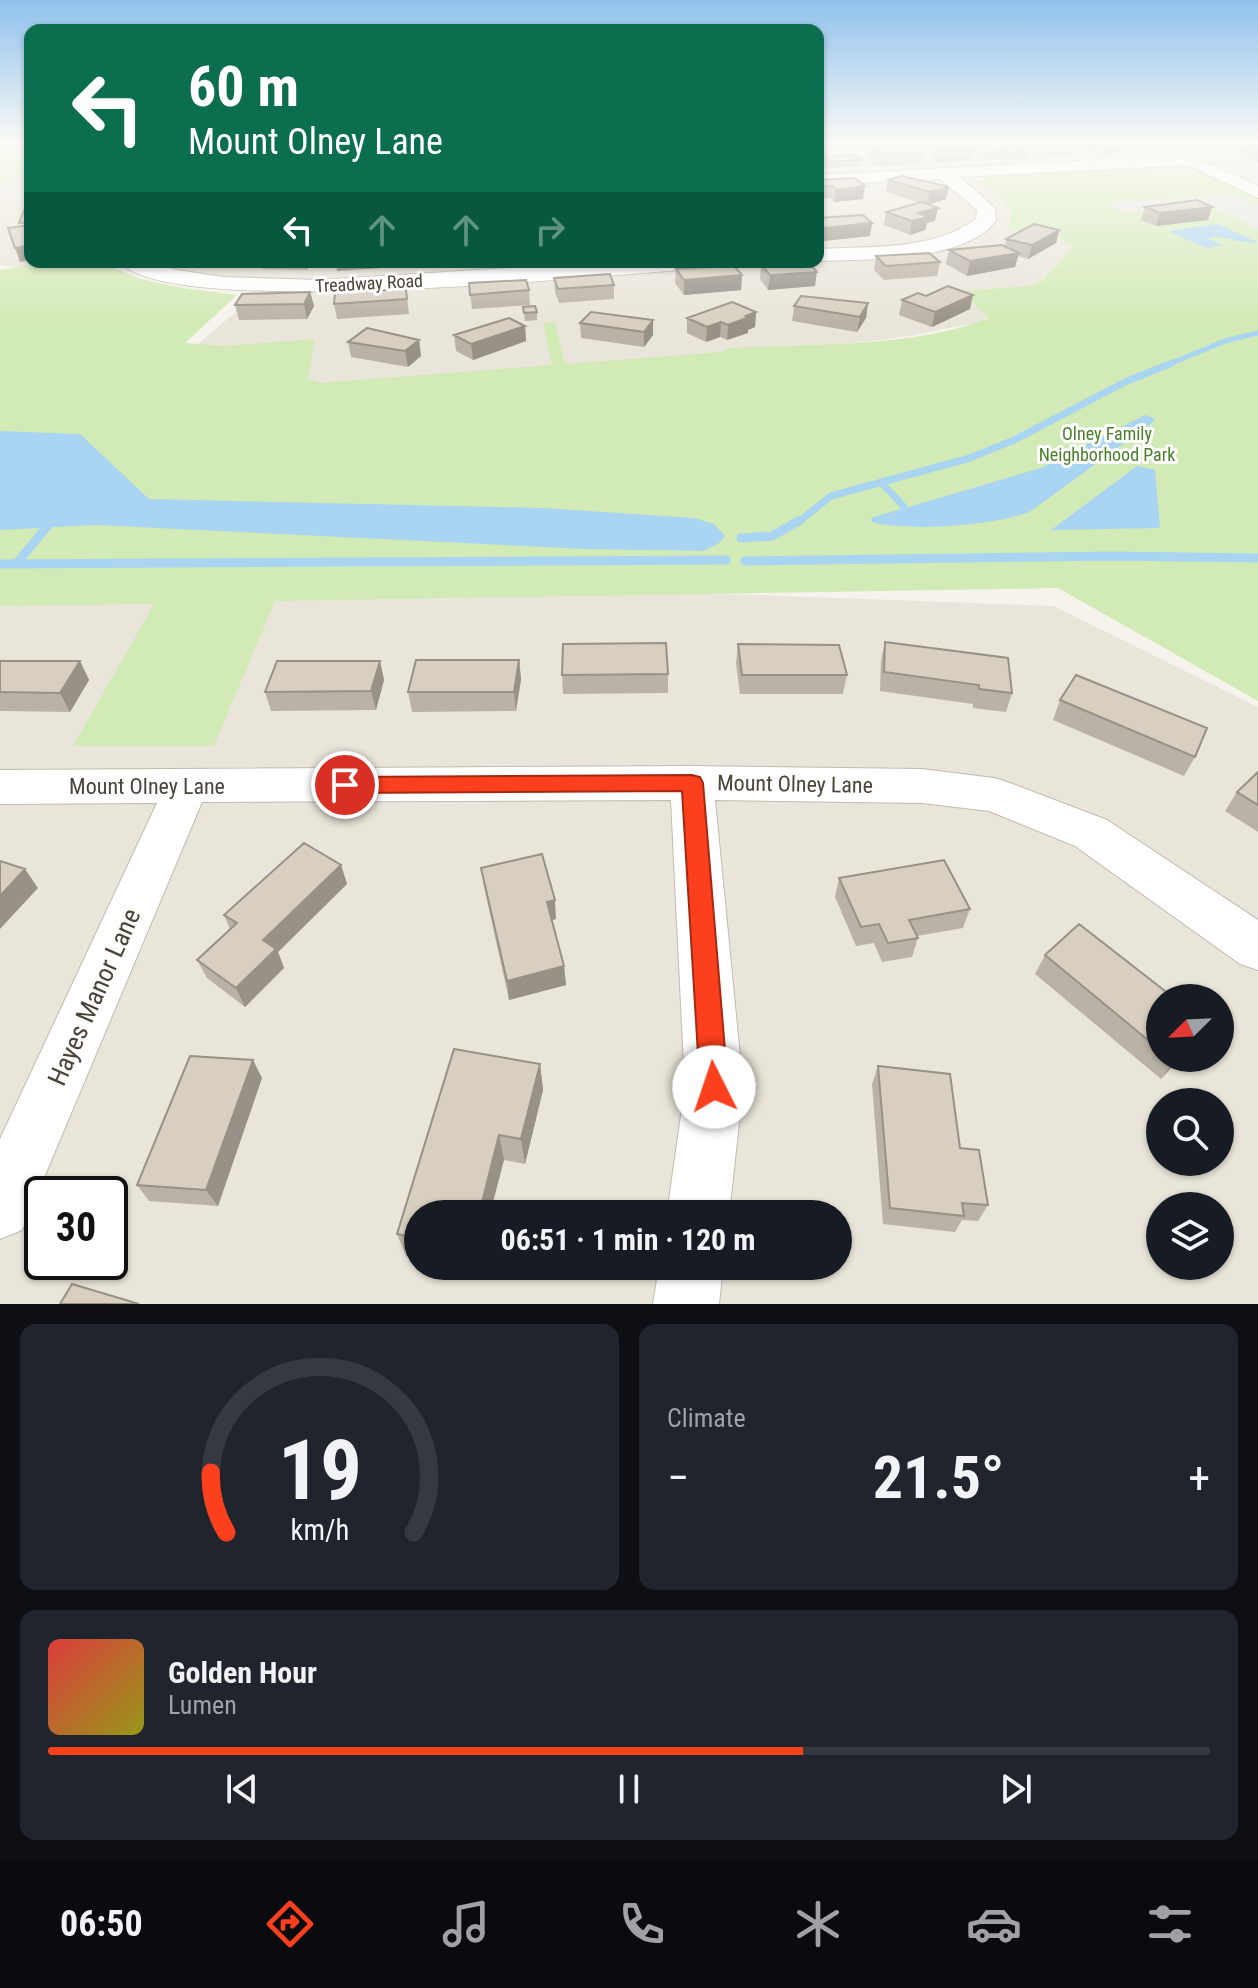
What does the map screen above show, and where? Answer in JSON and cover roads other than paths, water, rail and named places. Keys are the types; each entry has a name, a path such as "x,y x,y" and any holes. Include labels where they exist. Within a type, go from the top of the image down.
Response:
{"street":[{"path":"824,255 925,247 972,232 986,221 986,208 980,203"},
{"name":"Treadway Road","path":"150,268 188,279 266,287 319,287 613,268"},
{"path":"692,783 714,1087 700,1200"},
{"name":"Mount Olney Lane","path":"0,787 692,783 922,786 994,795 1091,833 1258,948"},
{"name":"Hayes Manor Lane","path":"0,1208 187,786"},
{"path":"686,1304 689,1280"}],"water":[{"path":"1218,224 1258,242 1213,237 1207,238 1223,245 1206,248 1168,231"},
{"path":"1145,415 1155,418 1152,423 1031,511 997,520 953,526 908,527 872,522 871,518 1041,468"},
{"path":"0,431 80,434 149,499 543,508 694,518 714,524 725,536 718,544 703,551 585,549 96,525 0,530"},
{"path":"1137,466 1155,470 1160,528 1051,530"}],"waterway":[{"path":"1167,365 1225,341 1258,333"},
{"path":"797,523 831,496 970,458 1014,440 1125,382 1172,363"},
{"path":"882,483 905,508"},
{"path":"741,538 772,536 799,521"},
{"path":"16,564 50,523"},
{"path":"745,561 1114,556 1258,558"},
{"path":"16,564 726,560"},
{"path":"0,564 16,564"}],"park label":[{"name":"Olney Family Neighborhood Park","path":"1107,443"}]}
